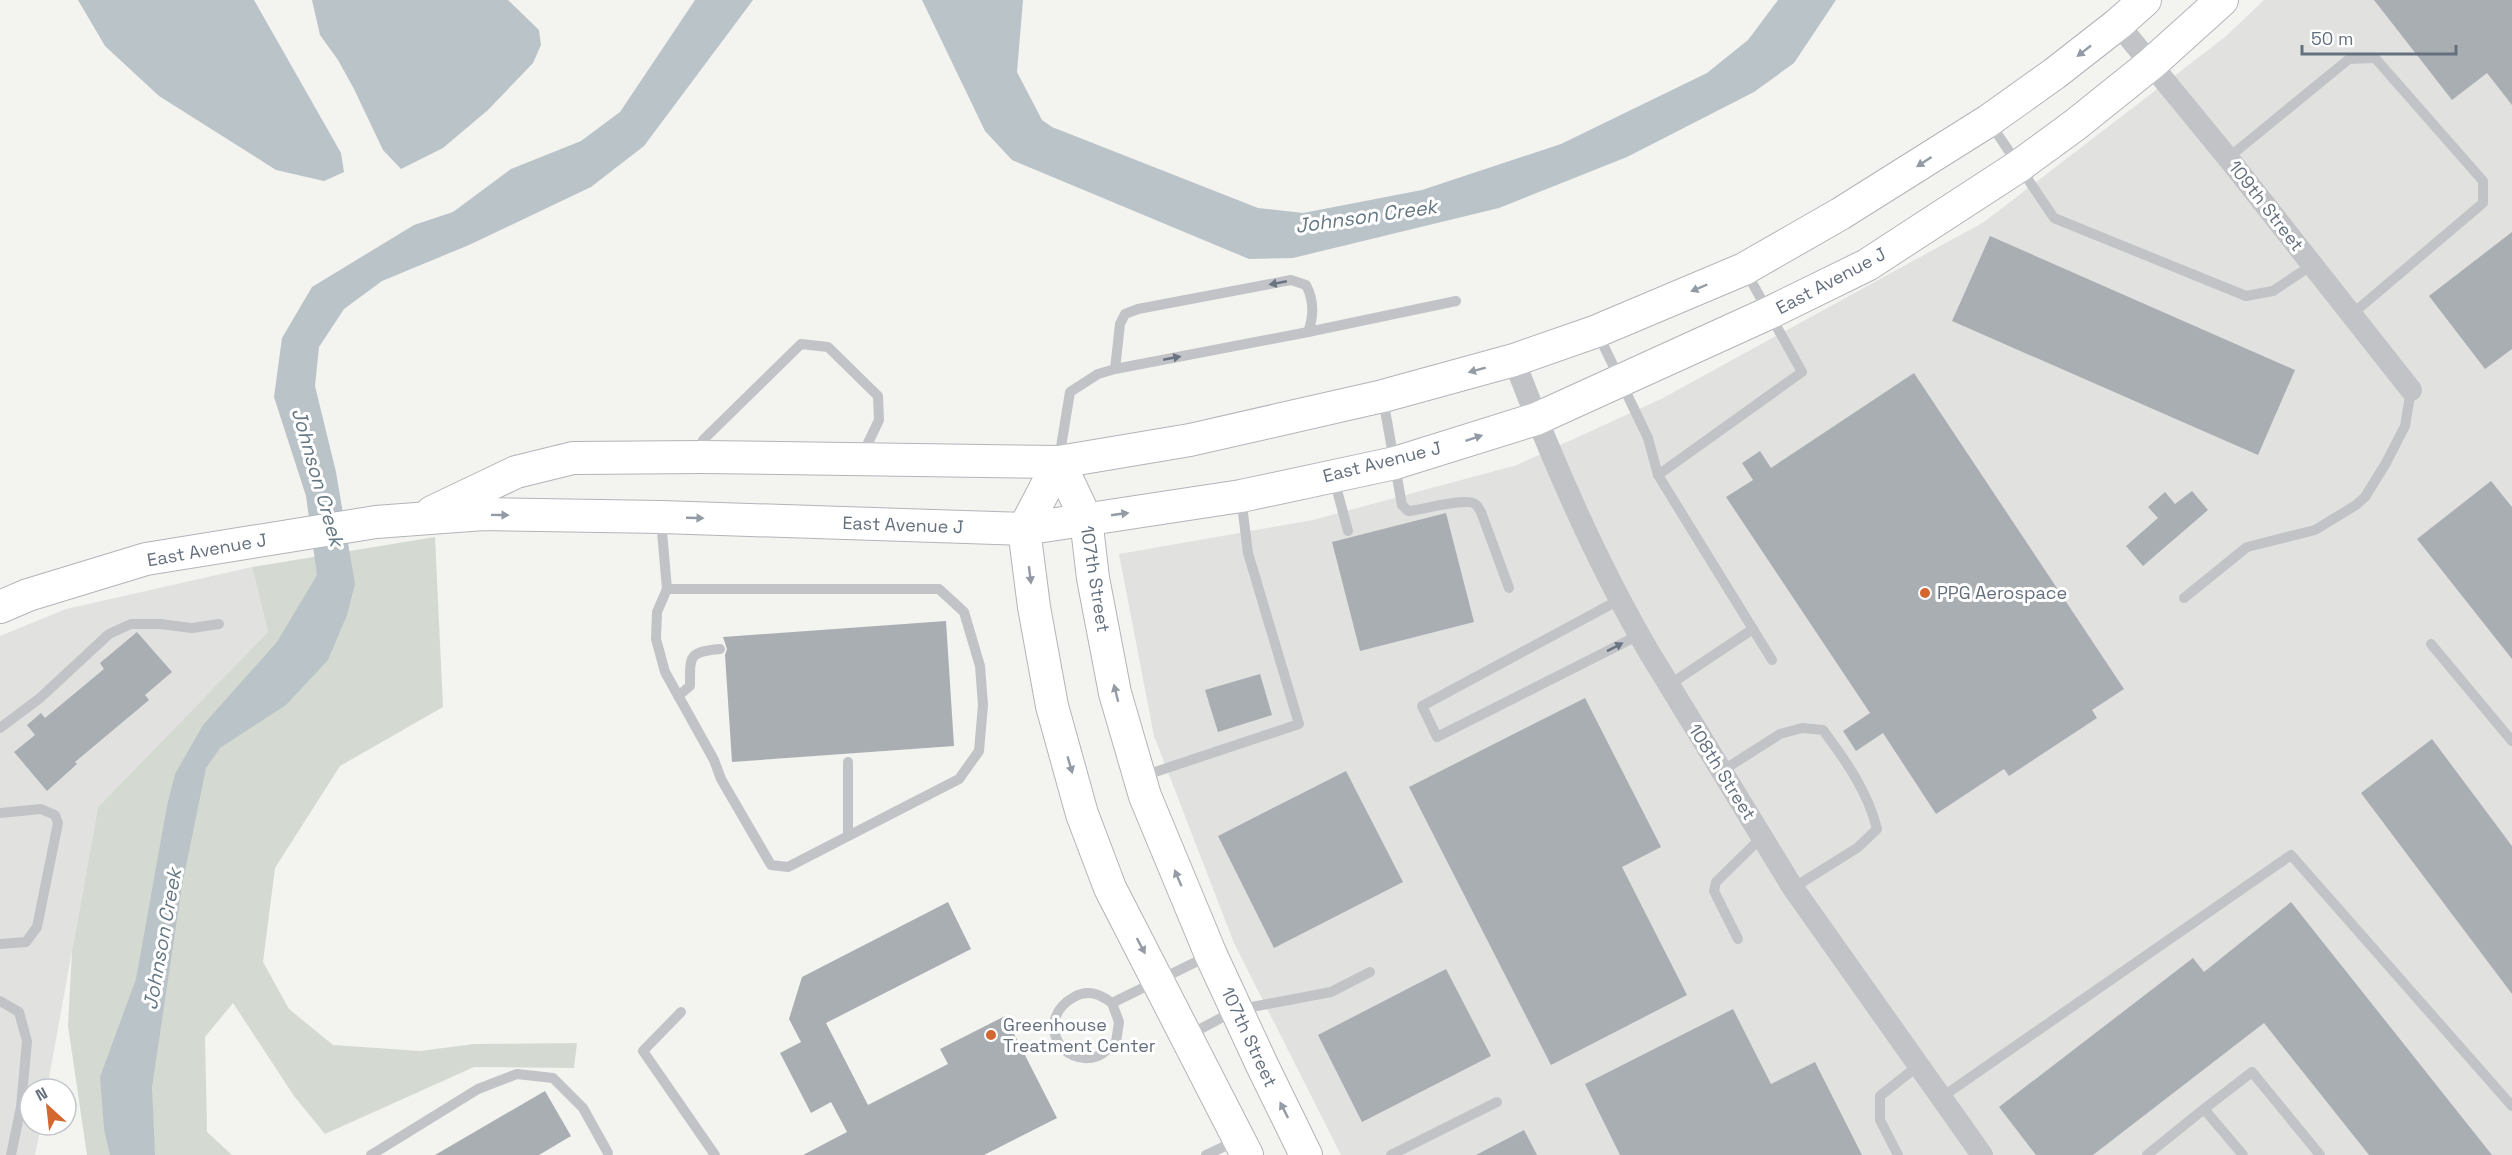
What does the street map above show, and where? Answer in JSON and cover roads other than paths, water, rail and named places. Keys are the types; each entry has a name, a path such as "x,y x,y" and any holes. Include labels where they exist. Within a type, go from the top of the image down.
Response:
{"street":[{"name":"East Avenue J","path":"421,517 516,472 573,458 703,457 1059,462 1190,440 1383,396 1514,360 1597,331 1744,269 1840,214 1988,121 2118,24 2145,0"},
{"name":"East Avenue J","path":"0,607 28,595 146,560 376,522 421,517 484,514 661,517 1024,529 1241,496 1395,463 1536,418 1769,313 1867,265 2019,166 2151,63 2222,0"},
{"name":"109th Street","path":"2118,24 2228,158 2411,390"},
{"name":"108th Street","path":"1514,360 1536,418 1619,600 1639,635 1793,888 1982,1155"},
{"name":"107th Street","path":"1059,462 1086,519 1093,578 1115,693 1149,807 1211,955 1306,1155"},
{"path":"1059,462 1024,529 1034,608 1052,706 1082,814 1110,888 1243,1147"}],"lane":[{"path":"2228,158 2349,59 2374,58 2483,181 2483,203 2351,315"},
{"path":"1988,121 2054,218 2246,296 2273,291 2312,265"},
{"path":"1658,476 1802,372 1744,269"},
{"path":"1115,369 1120,324 1125,315 1138,309 1291,280 1306,285 1311,294 1313,319 1308,332"},
{"path":"1059,462 1070,392 1098,374 1456,301"},
{"path":"1597,331 1648,438 1658,476 1772,660"},
{"path":"703,457 703,440 801,344 828,346 878,396 879,420 868,443 867,459"},
{"path":"2184,598 2247,547 2315,530 2356,505 2365,496 2386,463 2406,426 2411,390"},
{"path":"1383,396 1402,505 1408,511 1464,501 1475,503 1481,512 1509,588"},
{"path":"1332,475 1348,531"},
{"path":"1140,777 1299,724 1248,553 1241,496"},
{"path":"661,517 667,589 657,612 656,639 665,672 714,760 721,779 771,864 788,867 959,779 979,751 983,705 980,666 964,612 939,589 667,589"},
{"path":"1619,600 1422,706 1437,737 1639,635"},
{"path":"0,728 40,698 109,634 130,624 160,624 192,628 219,624"},
{"path":"1669,685 1753,629"},
{"path":"2432,644 2512,741"},
{"path":"678,696 690,687 690,663 693,657 700,651 720,650"},
{"path":"1722,771 1780,734 1802,728 1823,730 1845,759 1871,805 1877,829 1857,848 1793,888"},
{"path":"848,762 848,836"},
{"path":"0,813 41,809 55,815 58,823 37,927 26,942 0,944 0,939"},
{"path":"1738,939 1714,891 1716,882 1762,837"},
{"path":"1942,1097 2291,855 2512,1106"},
{"path":"1112,1003 1211,955"},
{"path":"1186,1037 1236,1010 1331,992 1370,972"},
{"path":"1080,993 1098,993 1112,1003 1119,1022 1116,1042 1099,1056 1078,1058 1062,1048 1053,1035 1054,1016 1063,1003 1080,993"},
{"path":"0,1001 19,1012 27,1041 21,1107 11,1155"},
{"path":"681,1012 642,1051 715,1155"},
{"path":"1898,1155 1880,1120 1880,1095 1919,1065"},
{"path":"2147,1155 2252,1072 2320,1155"},
{"path":"371,1155 478,1089 517,1074 553,1078 583,1108 609,1154"},
{"path":"1391,1155 1497,1102"},
{"path":"2204,1109 2243,1155"},
{"path":"1206,1155 1243,1147"}],"water":[{"path":"78,0 254,0 341,153 344,172 324,181 276,170 159,96 105,46"},
{"path":"312,0 508,0 539,30 541,45 533,63 488,110 443,148 401,169 383,150 354,89 338,60 320,35"},
{"name":"Johnson Creek","path":"695,0 753,0 644,146 591,187 469,245 382,281 344,309 319,347 315,386 336,472 355,584 347,615 328,660 286,705 220,748 206,768 182,886 152,1087 155,1155 110,1155 104,1129 100,1077 136,979 167,806 175,774 203,725 277,642 317,575 306,496 274,397 282,338 312,287 414,225 453,212 511,169 581,141 620,112"},
{"name":"Johnson Creek","path":"922,0 1023,0 1017,72 1042,120 1052,127 1258,208 1303,213 1422,190 1561,144 1707,73 1748,40 1778,0 1836,0 1794,63 1754,92 1627,157 1499,208 1293,258 1249,259 1012,160 985,131"}],"place":[{"name":"PPG Aerospace","path":"1925,593"},
{"name":"Greenhouse Treatment Center","path":"991,1035"}]}
